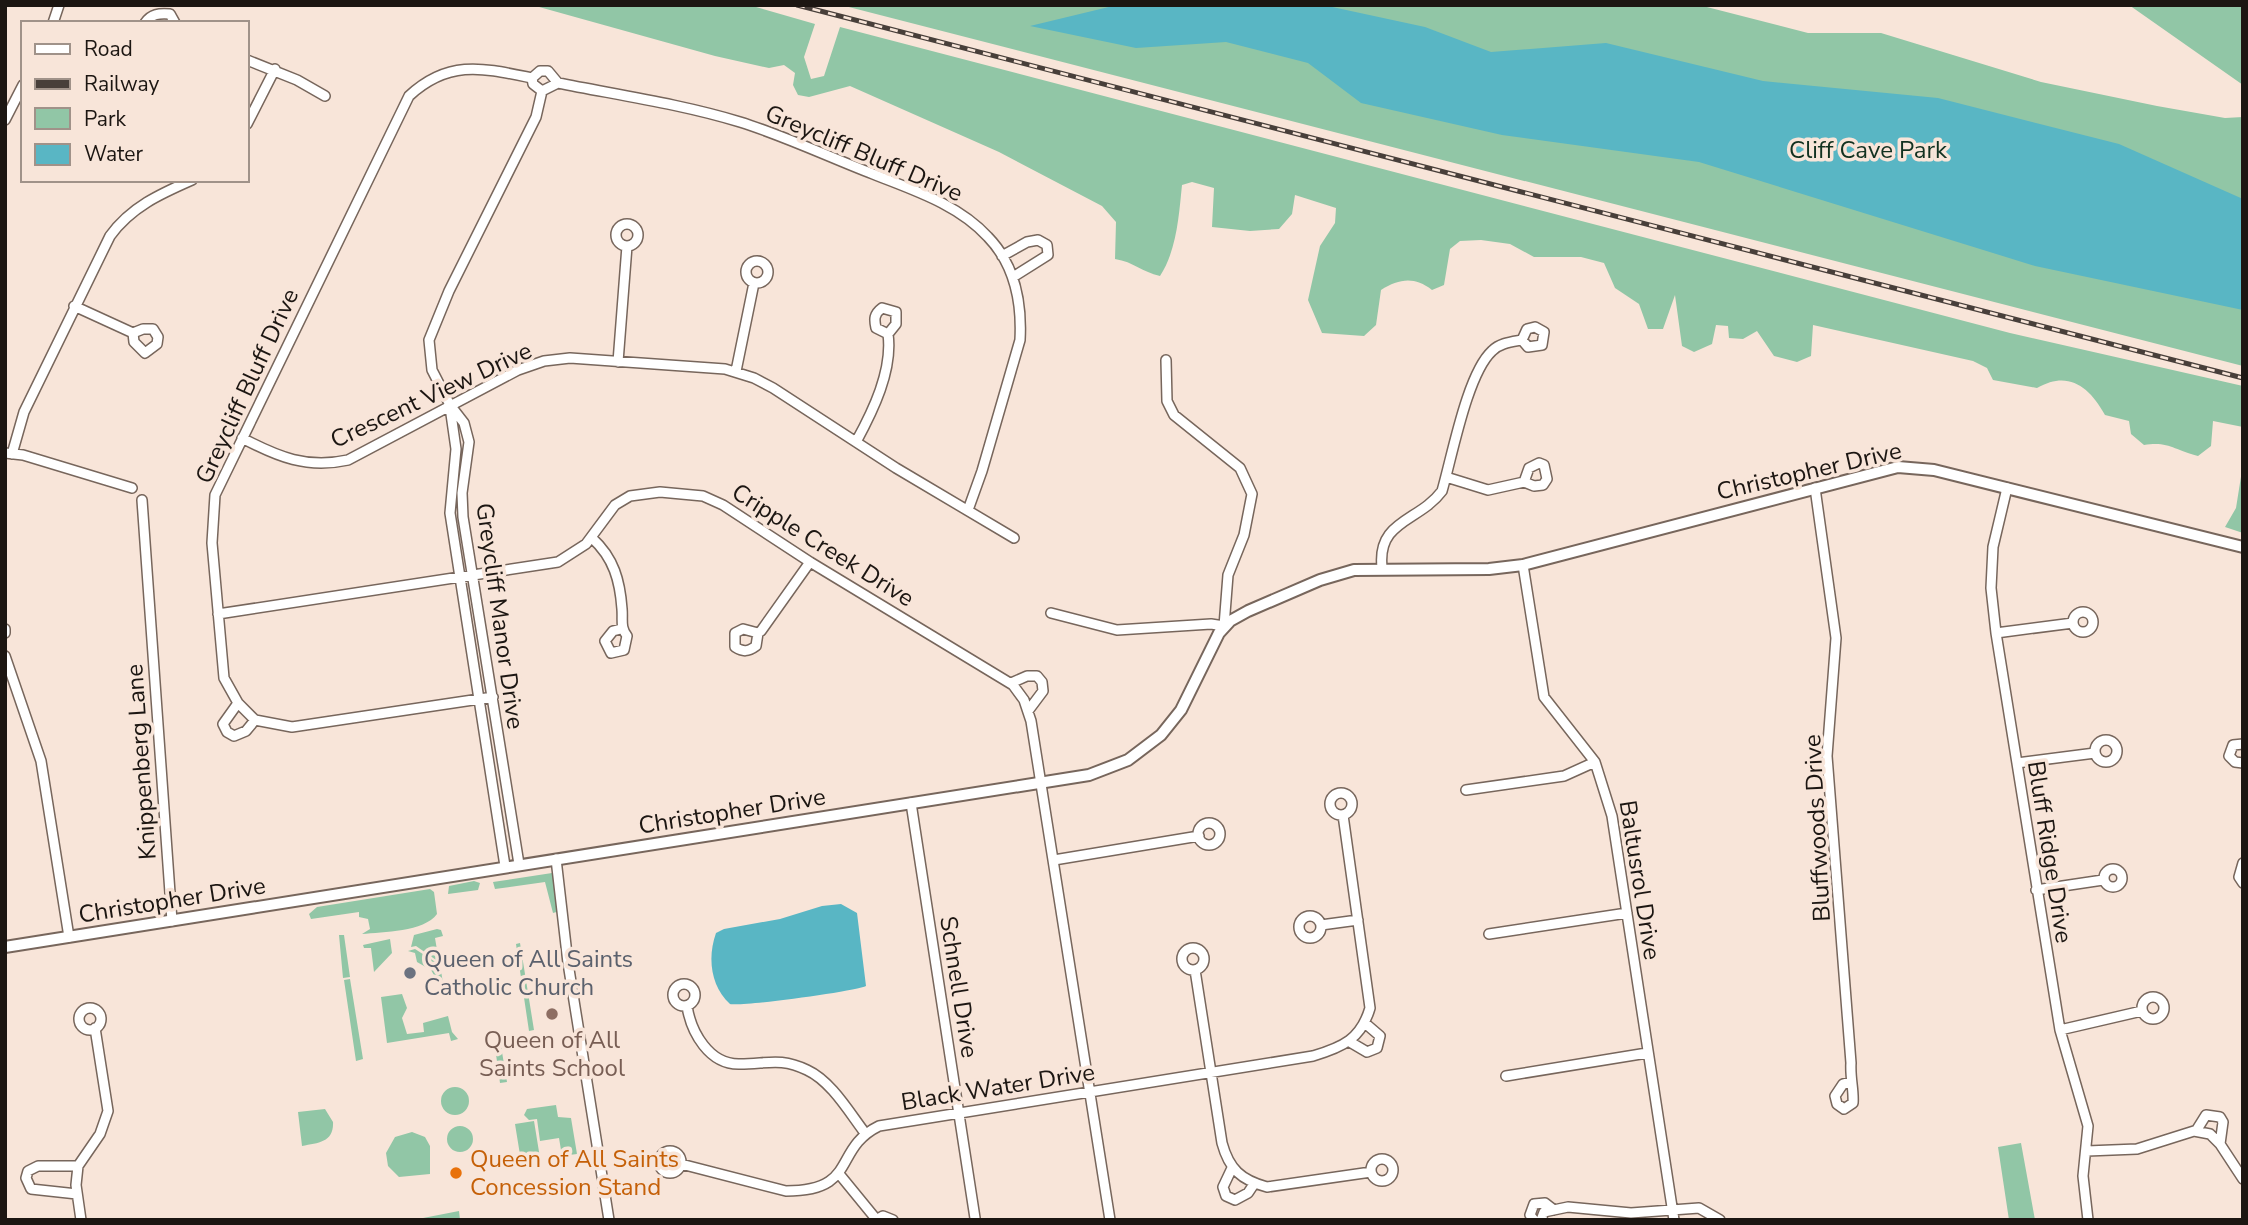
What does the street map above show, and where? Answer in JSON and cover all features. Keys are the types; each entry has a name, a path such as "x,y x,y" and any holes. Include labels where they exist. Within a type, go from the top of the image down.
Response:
{"street":[{"path":"147,21 153,15 162,13 170,14 174,21"},
{"path":"248,60 275,69 325,96"},
{"path":"248,122 275,69"},
{"name":"Greycliff Bluff Drive","path":"255,720 238,704 224,678 212,542 212,508 215,495 409,96 426,82 459,69 496,70 532,78 540,71 548,71 558,83 689,110 755,127 925,195 961,213 991,239 1013,277 1019,304 1020,340 968,510"},
{"path":"532,78 533,83 542,91 558,83"},
{"path":"5,120 21,89"},
{"name":"Greycliff Manor Drive","path":"519,864 462,493 469,442 464,423 450,405 432,370 431,333 536,117 542,91"},
{"path":"132,488 9,453 24,412 110,236 123,218 136,208 188,182"},
{"path":"1002,257 1027,242 1038,240 1047,245 1048,255 1013,277"},
{"path":"618,362 626,246"},
{"path":"736,371 754,283"},
{"path":"74,306 133,333"},
{"path":"856,442 869,419 883,378 890,348 888,334"},
{"path":"1382,567 1382,548 1392,528 1432,504 1442,491 1483,360 1494,349 1522,340"},
{"name":"Crescent View Drive","path":"242,438 290,461 325,465 348,460 518,370 544,360 570,358 736,371 773,388 1014,538"},
{"path":"1051,613 1117,630 1211,624 1224,626 1228,575 1244,535 1252,494 1240,468 1174,415 1167,401 1166,360"},
{"name":"Greycliff Manor Drive","path":"450,405 456,449 450,513 505,866"},
{"name":"Christopher Drive","path":"5,947 1103,771 1128,760 1152,743 1181,710 1224,626 1248,611 1335,575 1382,567 1489,569 1523,565 1885,469 1910,466 2243,547"},
{"path":"1446,477 1488,490 1524,482"},
{"name":"Bluffwoods Drive","path":"1815,488 1836,638 1827,757 1846,978 1850,1082"},
{"name":"Bluff Ridge Drive","path":"2007,488 1993,547 1991,588 2036,890 2060,1030 2086,1115 2087,1151 2083,1176 2088,1220"},
{"name":"Cripple Creek Drive","path":"218,614 558,562 593,538 615,505 630,496 660,492 703,496 723,505 810,562 1011,683 1020,692 1028,711 1110,1220"},
{"name":"Knippenberg Lane","path":"142,500 172,921"},
{"path":"593,538 613,562 623,611 621,629"},
{"path":"758,634 810,562"},
{"name":"Baltusrol Drive","path":"1523,565 1544,697 1595,762 1612,816 1673,1215"},
{"path":"1996,633 2073,624"},
{"path":"5,656 41,761 69,937"},
{"path":"1011,683 1027,676 1037,676 1042,682 1043,691 1028,711"},
{"path":"238,704 223,724 227,733 234,736 246,731 255,720 292,727 493,697"},
{"path":"2243,744 2233,745 2230,756 2235,762 2243,763"},
{"path":"2017,764 2095,753"},
{"path":"1466,790 1564,776 1595,762"},
{"path":"495,798 507,796"},
{"name":"Schnell Drive","path":"911,803 977,1219"},
{"name":"Black Water Drive","path":"865,1133 879,1126 959,1112 1313,1056 1350,1042 1366,1024 1370,1008 1343,815"},
{"path":"499,821 511,818"},
{"path":"1054,860 1199,836"},
{"path":"556,859 568,963 609,1220"},
{"path":"2243,863 2239,877 2243,883"},
{"path":"2036,890 2104,880"},
{"path":"1489,934 1627,913"},
{"path":"1321,925 1358,920"},
{"path":"1195,970 1222,1143 1227,1162 1232,1168 1254,1184 1267,1187 1371,1172"},
{"path":"681,1164 786,1191 821,1186 840,1175 857,1140 865,1133 829,1088 805,1069 776,1059 737,1065 712,1053 694,1032 687,1006"},
{"path":"2060,1030 2142,1011"},
{"name":"Black Water Drive","path":"1350,1042 1367,1052 1377,1048 1380,1036 1366,1024"},
{"path":"81,1220 77,1194 78,1166 100,1134 108,1111 95,1028"},
{"path":"1506,1076 1647,1053"},
{"path":"2196,1132 2206,1115 2220,1117 2223,1122 2220,1144"},
{"path":"2087,1151 2123,1151 2196,1132 2210,1134 2220,1144 2243,1179"},
{"path":"77,1194 31,1189 26,1178 28,1171 38,1166 78,1166"},
{"path":"1232,1168 1223,1187 1226,1196 1235,1200 1248,1193 1254,1184"},
{"path":"840,1175 876,1219 886,1216 893,1220"},
{"path":"1539,1218 1555,1210 1568,1208 1673,1215 1699,1208 1720,1220"}],"green space":[{"path":"532,5 749,5 815,24 804,57 811,79 824,76 840,27 2010,333 2243,386 2243,427 2213,421 2211,446 2198,456 2166,445 2144,445 2131,434 2129,421 2105,415 2092,396 2077,384 2058,381 2037,388 1993,380 1987,368 1973,361 1813,325 1811,356 1797,362 1774,356 1757,331 1743,339 1729,338 1728,326 1716,325 1712,344 1694,352 1682,346 1675,295 1663,329 1648,329 1639,304 1615,288 1604,263 1581,257 1534,257 1510,244 1481,240 1460,241 1450,249 1444,285 1432,290 1419,283 1406,281 1394,283 1381,290 1376,325 1364,336 1322,333 1308,300 1320,246 1335,223 1336,208 1295,195 1292,214 1279,229 1250,231 1212,227 1214,188 1192,182 1182,185 1174,243 1160,276 1115,259 1116,222 1102,206 999,152 850,86 809,97 798,95 793,85 795,73 784,65 769,68 715,56"},
{"name":"Cliff Cave Park","path":"841,5 1699,5 1808,33 1881,33 2041,82 2225,118 2243,117 2243,366"},
{"path":"2129,5 2243,5 2243,85"},
{"path":"2243,464 2243,533 2225,527 2236,508"},
{"path":"552,873 560,911 553,913 545,882 495,889 493,882"},
{"path":"474,881 480,883 478,890 448,894 449,886"},
{"path":"430,889 434,892 437,914 431,920 413,928 362,934 370,929 368,919 359,917 359,912 311,919 309,914 317,907"},
{"path":"441,930 443,936 435,938 439,962 416,946 411,947 414,935"},
{"path":"339,935 344,935 350,977 343,978"},
{"path":"390,939 392,953 374,972 371,948 364,948 363,945"},
{"path":"520,943 534,1030 529,1031 516,944"},
{"path":"415,949 440,965 444,989 436,990 441,987 431,970 417,962 415,953 408,951"},
{"path":"350,979 363,1059 356,1061 344,980"},
{"path":"402,994 407,1008 402,1018 407,1034 424,1032 423,1023 448,1016 452,1032 458,1039 451,1041 449,1033 387,1043 381,997"},
{"path":"501,1046 507,1082 500,1083 495,1047"},
{"path":"455,1087 465,1091 469,1101 465,1111 455,1115 445,1111 441,1101 445,1091"},
{"path":"556,1105 558,1117 571,1118 577,1154 562,1156 559,1138 540,1141 537,1119 529,1120 524,1115 527,1109"},
{"path":"325,1109 333,1122 331,1134 324,1140 302,1146 298,1112"},
{"path":"534,1121 540,1158 521,1161 515,1124"},
{"path":"460,1126 469,1130 473,1139 469,1148 460,1152 451,1148 447,1139 451,1130"},
{"path":"412,1132 425,1137 430,1146 430,1174 399,1177 388,1166 386,1153 395,1137"},
{"path":"2021,1143 2035,1220 2009,1220 1998,1147"},
{"path":"459,1211 460,1220 417,1220 418,1219"}],"water":[{"path":"1117,5 1323,5 1425,27 1491,52 1606,43 1763,81 1938,98 2119,144 2243,199 2243,310 2035,266 1699,162 1502,135 1361,103 1308,63 1226,42 1136,48 1030,26"},
{"path":"841,904 857,913 866,986 822,995 755,1003 730,1004 724,997 712,972 716,933 724,929 780,919 822,906"}],"railway":[{"path":"797,5 2243,378"}],"place":[{"name":"Queen of All Saints Catholic Church","path":"410,973"},
{"name":"Queen of All Saints School","path":"552,1014"},
{"name":"Queen of All Saints Concession Stand","path":"456,1173"}]}
